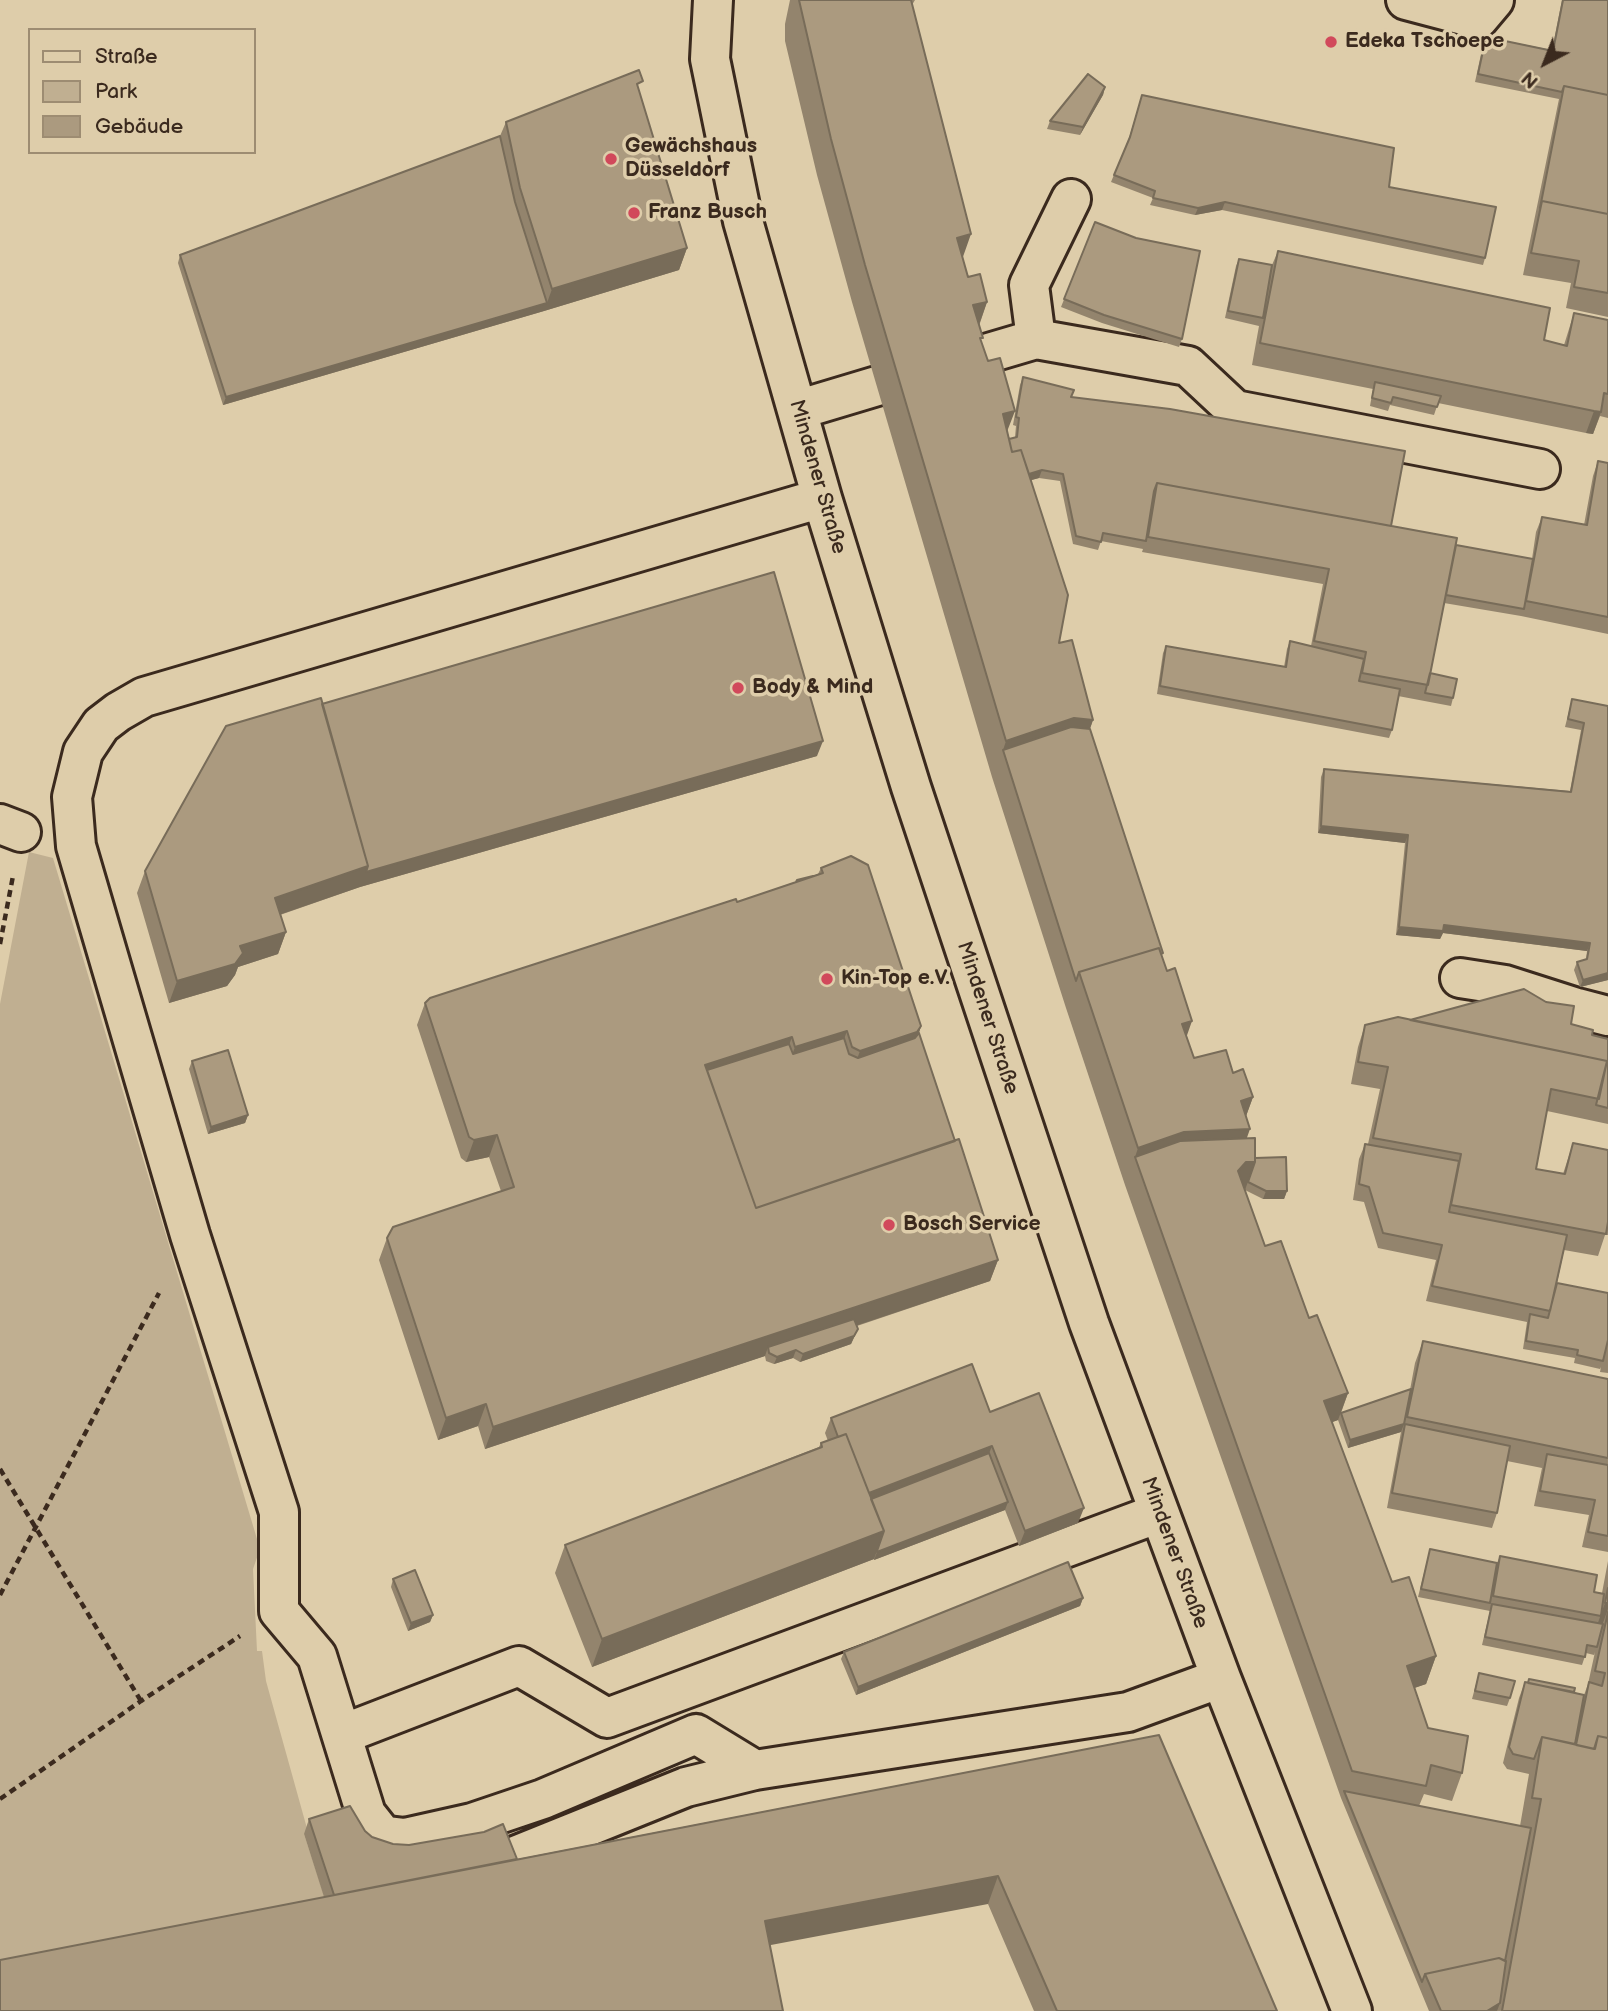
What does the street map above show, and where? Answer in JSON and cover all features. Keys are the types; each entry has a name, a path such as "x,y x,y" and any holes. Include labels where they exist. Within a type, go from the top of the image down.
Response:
{"street":[{"name":"Mindener Straße","path":"713,0 710,59 743,221 822,498 911,787 1089,1323 1221,1678 1352,2011"},
{"path":"1406,0 1478,19 1494,0"},
{"path":"1036,339 1029,285 1071,199"},
{"path":"965,360 1036,339 1188,366 1235,410 1540,469"},
{"path":"797,410 877,386"},
{"path":"755,1770 696,1734 519,1807 472,1823 405,1838 381,1833 366,1814 317,1656 279,1611 279,1512 190,1235 76,846 72,797 83,752 101,725 145,697 822,498"},
{"path":"1460,978 1505,985 1608,1016"},
{"path":"343,1734 519,1666 607,1718 1159,1513"},
{"path":"505,1860 686,1787 755,1770 1128,1712 1221,1678"}],"path":[{"path":"0,1595 190,1235"},
{"path":"0,1469 141,1701"},
{"path":"0,1799 141,1701 279,1611"}],"green space":[{"path":"29,852 53,858 260,1549 253,1569 257,1651 262,1651 266,1681 308,1832 304,1834 332,1920 0,1985 0,1004"}],"building":[{"path":"799,0 911,0 971,234 957,238 968,277 980,274 987,302 973,305 983,338 980,338 988,361 1000,358 1015,411 1003,414 1012,452 1021,450 1068,595 1059,643 1072,640 1093,720 1074,718 1006,741 865,265 831,139"},
{"path":"1563,0 1608,0 1608,95 1564,86 1562,92 1478,74 1486,37 1553,51"},
{"path":"639,70 643,81 637,84 687,248 552,289 520,188 506,122"},
{"path":"1088,74 1105,87 1083,127 1050,121"},
{"path":"1564,86 1608,95 1608,214 1542,201 1540,208"},
{"path":"1142,95 1394,148 1389,187 1496,207 1485,258 1225,202 1198,208 1153,198 1155,191 1114,175 1130,137"},
{"path":"500,136 515,202 547,303 226,397 180,255"},
{"path":"1542,201 1608,214 1608,293 1574,287 1579,261 1531,253"},
{"path":"1095,222 1136,238 1200,251 1182,339 1104,315 1064,299"},
{"path":"1278,251 1550,308 1544,340 1567,346 1574,313 1608,320 1608,394 1604,393 1601,412 1260,343"},
{"path":"1239,259 1272,265 1263,318 1228,311"},
{"path":"1023,377 1074,390 1071,397 1170,409 1405,451 1391,526 1157,483 1146,541 1103,533 1101,542 1076,536 1063,474 1042,470 1029,474 1021,450 1012,452 1009,439 1017,437 1019,418 1016,417"},
{"path":"1375,382 1441,396 1437,407 1393,397 1391,403 1372,398"},
{"path":"1598,461 1608,463 1608,617 1526,601 1542,517 1587,525"},
{"path":"1157,483 1457,538 1428,685 1362,673 1366,652 1314,641 1329,569 1148,537"},
{"path":"1456,545 1533,559 1524,609 1446,595"},
{"path":"774,572 823,741 366,872 368,866 322,704"},
{"path":"1290,641 1364,659 1359,681 1400,689 1392,730 1160,686 1166,646 1286,667"},
{"path":"1430,673 1457,679 1453,698 1425,693"},
{"path":"321,698 368,866 275,898 286,932 240,946 243,953 235,964 177,981 145,871 226,726"},
{"path":"1572,699 1608,706 1608,973 1583,980 1577,962 1587,959 1590,943 1444,925 1443,931 1399,927 1408,835 1321,826 1324,769 1571,792 1584,723 1568,719"},
{"path":"1071,727 1090,729 1163,953 1161,954 1159,948 1079,972 1076,981 1003,750"},
{"path":"851,856 868,865 921,1026 917,1032 860,1051 852,1047 847,1031 795,1047 792,1037 705,1065 756,1208 959,1139 998,1260 493,1427 486,1404 446,1418 387,1238 393,1227 514,1187 497,1135 474,1140 469,1137 425,1003 430,998 823,873 821,868"},
{"path":"1159,948 1167,971 1175,968 1192,1021 1182,1024 1194,1058 1226,1050 1233,1073 1243,1069 1253,1097 1241,1101 1250,1129 1184,1132 1138,1148 1079,972"},
{"path":"1524,989 1546,1002 1574,1006 1571,1024 1593,1030 1592,1035 1608,1039 1608,1108 1596,1105 1607,1061 1410,1020"},
{"path":"1398,1017 1607,1061 1599,1099 1551,1089 1536,1169 1565,1174 1573,1143 1608,1150 1606,1234 1451,1205 1461,1154 1373,1138 1388,1067 1358,1062 1365,1025"},
{"path":"919,1033 955,1141 756,1208 707,1070 789,1044 793,1054 844,1038 849,1054 858,1058 915,1038"},
{"path":"228,1050 248,1115 211,1127 192,1061"},
{"path":"1255,1138 1255,1162 1246,1162 1238,1171 1265,1246 1281,1241 1309,1318 1317,1315 1348,1393 1324,1401 1392,1582 1409,1577 1436,1656 1407,1666 1428,1728 1468,1736 1462,1773 1431,1765 1426,1786 1352,1771 1135,1157 1180,1141"},
{"path":"1365,1144 1459,1161 1449,1212 1567,1235 1550,1311 1432,1286 1442,1245 1383,1233 1369,1187 1359,1184"},
{"path":"1286,1157 1287,1191 1266,1191 1248,1182 1255,1158"},
{"path":"1557,1283 1608,1293 1608,1340 1603,1361 1577,1355 1578,1350 1526,1341 1530,1314 1548,1318"},
{"path":"854,1319 858,1329 854,1336 803,1354 796,1350 777,1357 769,1353 768,1347"},
{"path":"1423,1341 1608,1379 1608,1458 1407,1417"},
{"path":"972,1364 990,1412 1039,1393 1084,1508 1025,1531 992,1446 869,1493 846,1434 838,1437 831,1418"},
{"path":"1411,1389 1404,1424 1350,1440 1341,1413"},
{"path":"1405,1424 1510,1446 1497,1513 1392,1493"},
{"path":"846,1434 884,1531 602,1639 565,1545 822,1447 821,1443"},
{"path":"989,1453 1008,1502 877,1552 884,1531 871,1499"},
{"path":"1547,1454 1608,1465 1608,1536 1588,1532 1595,1500 1540,1491"},
{"path":"1430,1549 1497,1563 1490,1603 1421,1589"},
{"path":"1500,1556 1597,1575 1594,1592 1604,1594 1601,1616 1493,1596"},
{"path":"1068,1562 1083,1598 858,1687 844,1652"},
{"path":"415,1570 433,1615 411,1623 393,1579"},
{"path":"1492,1604 1603,1624 1597,1647 1587,1645 1585,1657 1485,1637"},
{"path":"1608,1612 1608,1738 1598,1736 1594,1749 1576,1745 1589,1682 1602,1686 1605,1673 1595,1671"},
{"path":"1479,1673 1515,1681 1510,1698 1475,1691"},
{"path":"1529,1679 1575,1688 1574,1692 1528,1683"},
{"path":"1525,1682 1584,1695 1575,1744 1542,1737 1534,1759 1513,1754 1509,1747"},
{"path":"1159,1735 1277,2011 1057,2011 998,1876 765,1921 783,2011 0,2011 0,1960"},
{"path":"1598,1736 1608,1738 1608,2011 1502,2011 1541,1799 1532,1798 1542,1737 1595,1749"},
{"path":"1344,1791 1531,1828 1505,1961 1499,1958 1425,1974 1422,1982"},
{"path":"350,1806 365,1831 372,1837 393,1844 409,1845 484,1832 503,1824 517,1859 334,1895 309,1819"},
{"path":"1499,1958 1506,1961 1500,2003 1487,2011 1441,2011 1425,1974"}],"place":[{"name":"Edeka Tschoepe","path":"1331,42"},
{"name":"Gewächshaus Düsseldorf","path":"611,159"},
{"name":"Franz Busch","path":"634,213"},
{"name":"Body & Mind","path":"738,688"},
{"name":"Kin-Top e.V.","path":"827,979"},
{"name":"Bosch Service","path":"889,1225"}]}
